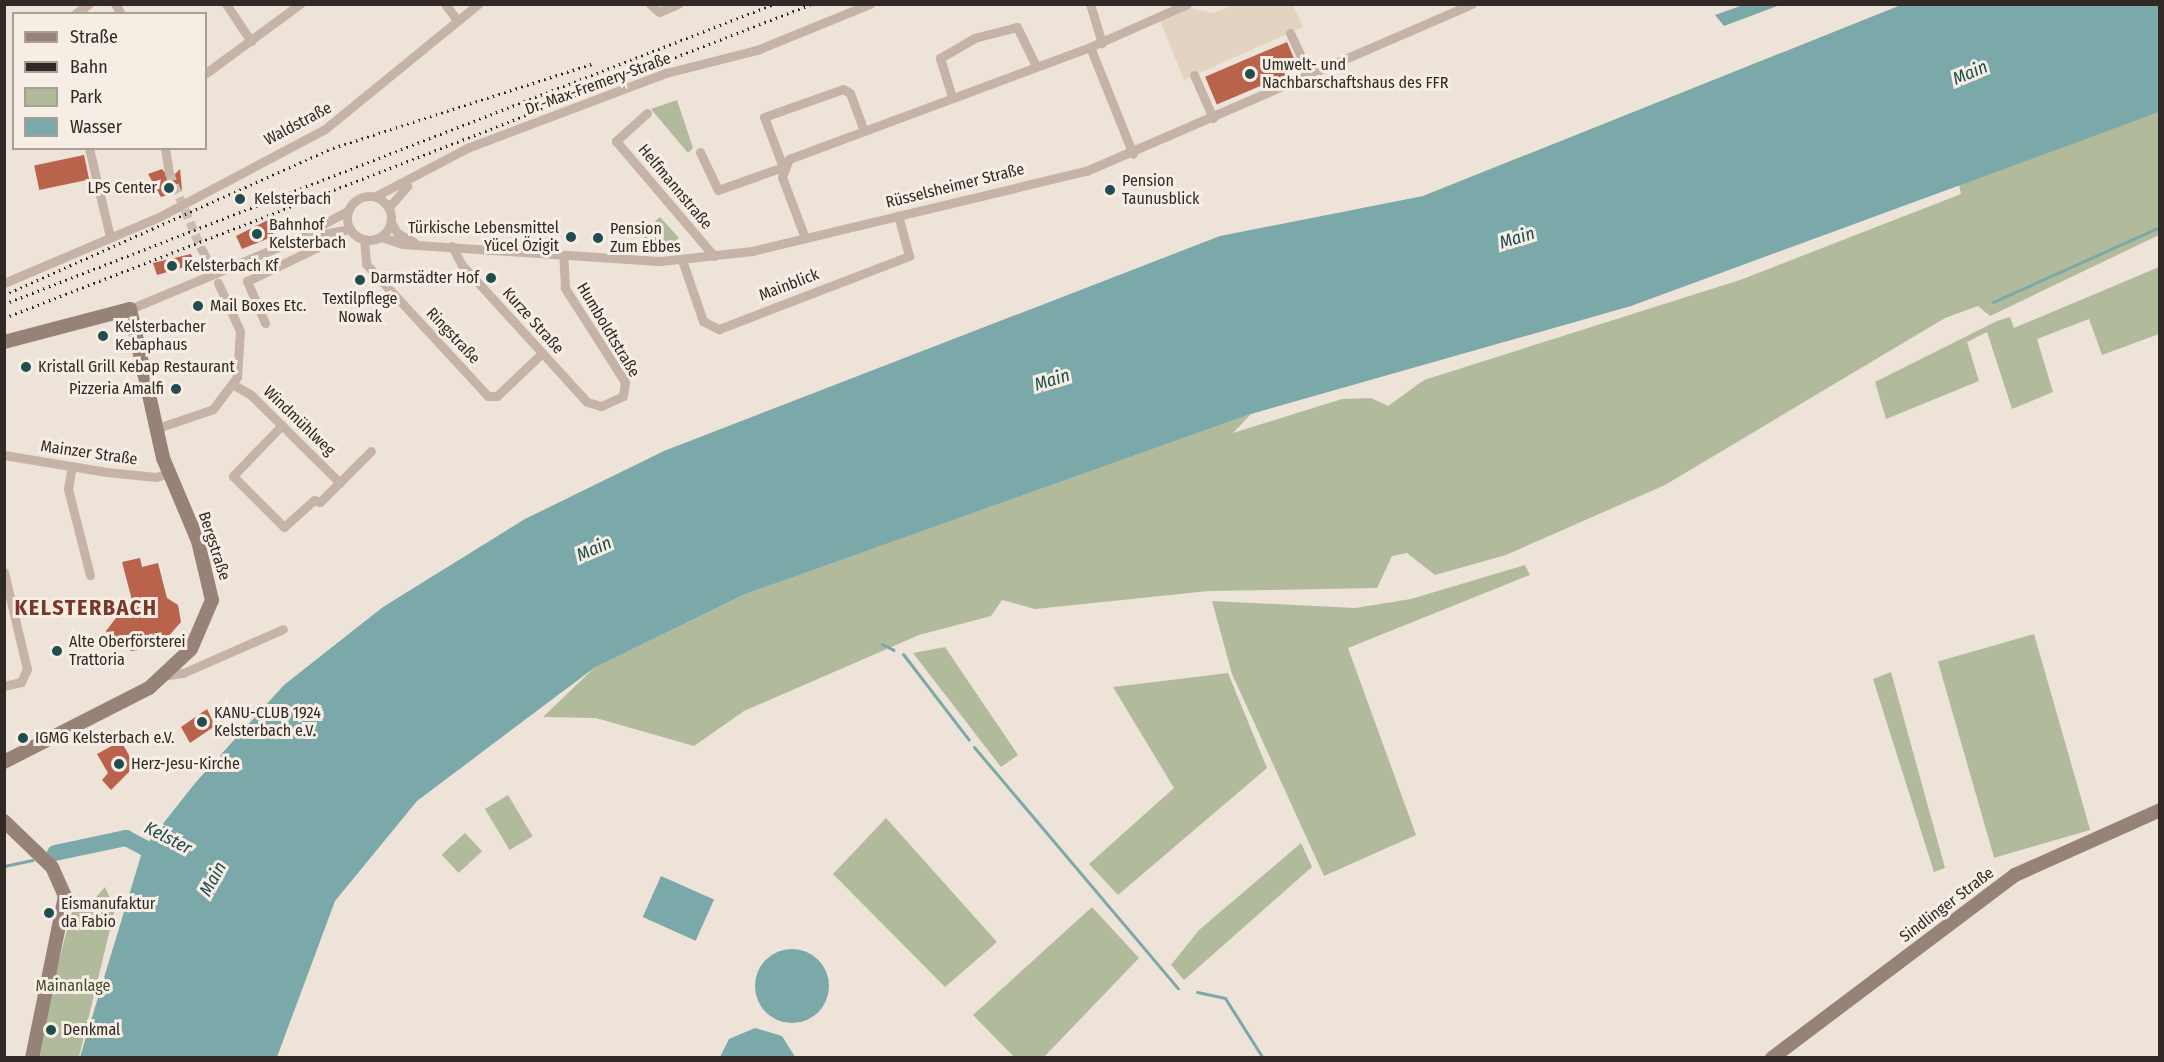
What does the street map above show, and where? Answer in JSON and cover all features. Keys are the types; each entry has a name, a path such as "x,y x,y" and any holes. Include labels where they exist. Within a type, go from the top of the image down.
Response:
{"street":[{"path":"226,4 251,41"},
{"path":"207,72 300,4"},
{"path":"445,4 458,21"},
{"name":"Waldstraße","path":"4,283 207,193 325,129 478,4"},
{"path":"650,4 659,12 678,4"},
{"name":"Dr.-Max-Fremery-Straße","path":"375,196 411,182 467,148 666,73 747,54 870,4"},
{"path":"1090,4 1102,43"},
{"path":"700,152 718,190 783,167 789,159 1102,43 1187,4"},
{"name":"Rüsselsheimer Straße","path":"381,237 452,246 563,255 682,260 805,238 1086,171 1133,154 1471,4"},
{"path":"952,97 940,58 974,38 1017,27 1036,66"},
{"path":"1290,33 1306,67"},
{"path":"1090,47 1133,154"},
{"path":"1194,75 1213,118"},
{"path":"805,238 783,167 764,117 843,89 850,93 864,131"},
{"name":"Helfmannstraße","path":"647,113 616,141 714,256"},
{"path":"89,150 110,237"},
{"path":"165,150 170,172"},
{"name":"Dr.-Max-Fremery-Straße","path":"389,207 411,182"},
{"path":"4,342 130,309 297,239 348,211 362,196 375,196 389,207 391,222 397,233 415,242"},
{"path":"348,211 350,229"},
{"name":"Mainblick","path":"682,260 703,321 719,329 909,256 898,215"},
{"path":"297,239 350,229 364,239 381,237 391,222"},
{"path":"265,323 249,278 316,248 320,233"},
{"name":"Ringstraße","path":"364,239 366,264 488,396 497,396 542,353"},
{"name":"Kurze Straße","path":"452,246 461,264 587,402 601,406"},
{"path":"202,250 208,262"},
{"name":"Humboldtstraße","path":"563,255 565,288 625,382 623,396 601,406"},
{"path":"155,429 203,415 234,385 242,344 218,283"},
{"name":"Bergstraße","path":"4,762 162,676 199,638 212,600 198,541 169,472 155,429 130,309"},
{"name":"Windmühlweg","path":"234,385 282,425 340,483"},
{"path":"282,425 235,480 285,527 340,483 371,450"},
{"name":"Mainzer Straße","path":"4,455 156,477 169,472"},
{"path":"72,466 68,489 90,575"},
{"path":"4,572 26,677 4,686"},
{"path":"162,676 183,673 283,629"},
{"name":"Sindlinger Straße","path":"1772,1058 2015,875 2160,810"},
{"path":"4,821 52,867 65,896 32,1058"}],"green space":[{"path":"677,100 693,148 688,153 651,109"},
{"path":"2159,112 2159,235 1990,316 1978,306 1945,318 1665,485 1506,555 1435,575 1407,553 1392,556 1377,588 1209,591 1035,609 1002,600 991,616 919,635 744,711 694,746 596,718 543,717 594,668 743,595 1251,414 1233,433 1342,399 1371,398 1388,406 1424,380 1740,280 1961,194 1959,185 1991,172"},
{"path":"660,217 679,238 666,250 655,250 641,234"},
{"path":"2159,267 2159,334 2102,355 2089,319 2037,339 2053,392 2012,409 1987,332 1967,342 1979,381 1886,419 1875,382 1997,321 2010,317 2014,328"},
{"path":"1525,565 1530,575 1348,648 1416,835 1324,876 1232,674 1212,601 1355,608 1411,599"},
{"path":"2034,634 2090,830 1994,858 1938,662"},
{"path":"945,647 1018,755 1001,767 913,653"},
{"path":"1891,672 1945,868 1934,872 1873,679"},
{"path":"1228,673 1267,768 1118,895 1089,864 1174,788 1113,687"},
{"path":"508,795 533,836 510,850 485,809"},
{"path":"886,818 997,942 945,987 833,874"},
{"path":"465,833 482,851 459,873 442,855"},
{"path":"1301,843 1312,867 1184,980 1171,965 1199,930"},
{"name":"Mainanlage","path":"105,887 115,909 79,1057 33,1058 72,911 91,903"},
{"path":"1092,907 1139,958 1044,1057 1014,1057 973,1015"}],"shaded area":[{"path":"1177,5 1213,13 1232,5 1293,5 1303,27 1184,80 1157,13"}],"water":[{"path":"1746,4 1780,5 1724,26 1715,15"},
{"name":"Main","path":"1901,5 2159,5 2159,112 1631,306 1251,414 743,595 594,668 417,801 335,901 277,1057 80,1057 143,849 196,782 284,685 383,607 525,519 664,451 1220,236 1423,196"},
{"path":"661,876 714,900 696,941 643,917"},
{"path":"792,949 813,955 823,965 829,986 823,1007 813,1017 792,1023 771,1017 761,1007 755,986 761,965 771,955"},
{"path":"755,1028 782,1036 795,1057 720,1057 729,1039"}],"building":[{"name":"Umwelt- und Nachbarschaftshaus des FFR","path":"1287,42 1299,70 1217,104 1205,77"},
{"path":"84,155 89,179 39,190 34,166"},
{"path":"162,169 170,179 180,169 182,190 161,197 148,174"},
{"name":"Bahnhof Kelsterbach","path":"268,220 274,236 242,249 236,236"},
{"name":"Kelsterbach Kf","path":"191,254 195,264 157,275 153,263"},
{"path":"140,558 142,567 158,563 167,598 178,605 181,622 166,639 157,636 147,648 132,651 108,641 106,631 122,610 134,608 122,562"},
{"name":"KANU-CLUB 1924 Kelsterbach e.V.","path":"207,709 215,726 190,743 181,727"},
{"name":"Herz-Jesu-Kirche","path":"121,741 135,766 111,790 102,780 108,773 97,754"}],"waterway":[{"path":"1993,302 2160,227"},
{"path":"882,644 894,650"},
{"path":"903,654 969,740"},
{"path":"974,747 1178,988"},
{"name":"Kelster","path":"55,853 126,838 164,858"},
{"name":"Kelster","path":"4,866 32,860"},
{"path":"1197,992 1225,998 1263,1058"}],"tunnel":[{"path":"169,172 202,250"}],"railway":[{"path":"4,304 774,4"},
{"path":"4,318 812,4"},
{"path":"4,295 333,148 595,63"}],"place":[{"name":"Umwelt- und Nachbarschaftshaus des FFR","path":"1250,74"},
{"name":"LPS Center","path":"169,188"},
{"name":"Pension Taunusblick","path":"1110,190"},
{"name":"Kelsterbach","path":"240,199"},
{"name":"Bahnhof Kelsterbach","path":"257,234"},
{"name":"Türkische Lebensmittel Yücel Özigit","path":"571,237"},
{"name":"Pension Zum Ebbes","path":"598,238"},
{"name":"Kelsterbach Kf","path":"172,266"},
{"name":"Darmstädter Hof","path":"491,278"},
{"name":"Textilpflege Nowak","path":"360,280"},
{"name":"Mail Boxes Etc.","path":"198,306"},
{"name":"Kelsterbacher Kebaphaus","path":"103,336"},
{"name":"Kristall Grill Kebap Restaurant","path":"26,367"},
{"name":"Pizzeria Amalfi","path":"176,389"},
{"name":"Alte Oberförsterei Trattoria","path":"57,651"},
{"name":"KANU-CLUB 1924 Kelsterbach e.V.","path":"202,722"},
{"name":"IGMG Kelsterbach e.V.","path":"23,738"},
{"name":"Herz-Jesu-Kirche","path":"119,764"},
{"name":"Eismanufaktur da Fabio","path":"49,913"},
{"name":"Denkmal","path":"51,1030"}],"district":[{"name":"KELSTERBACH","path":"86,608"}]}
